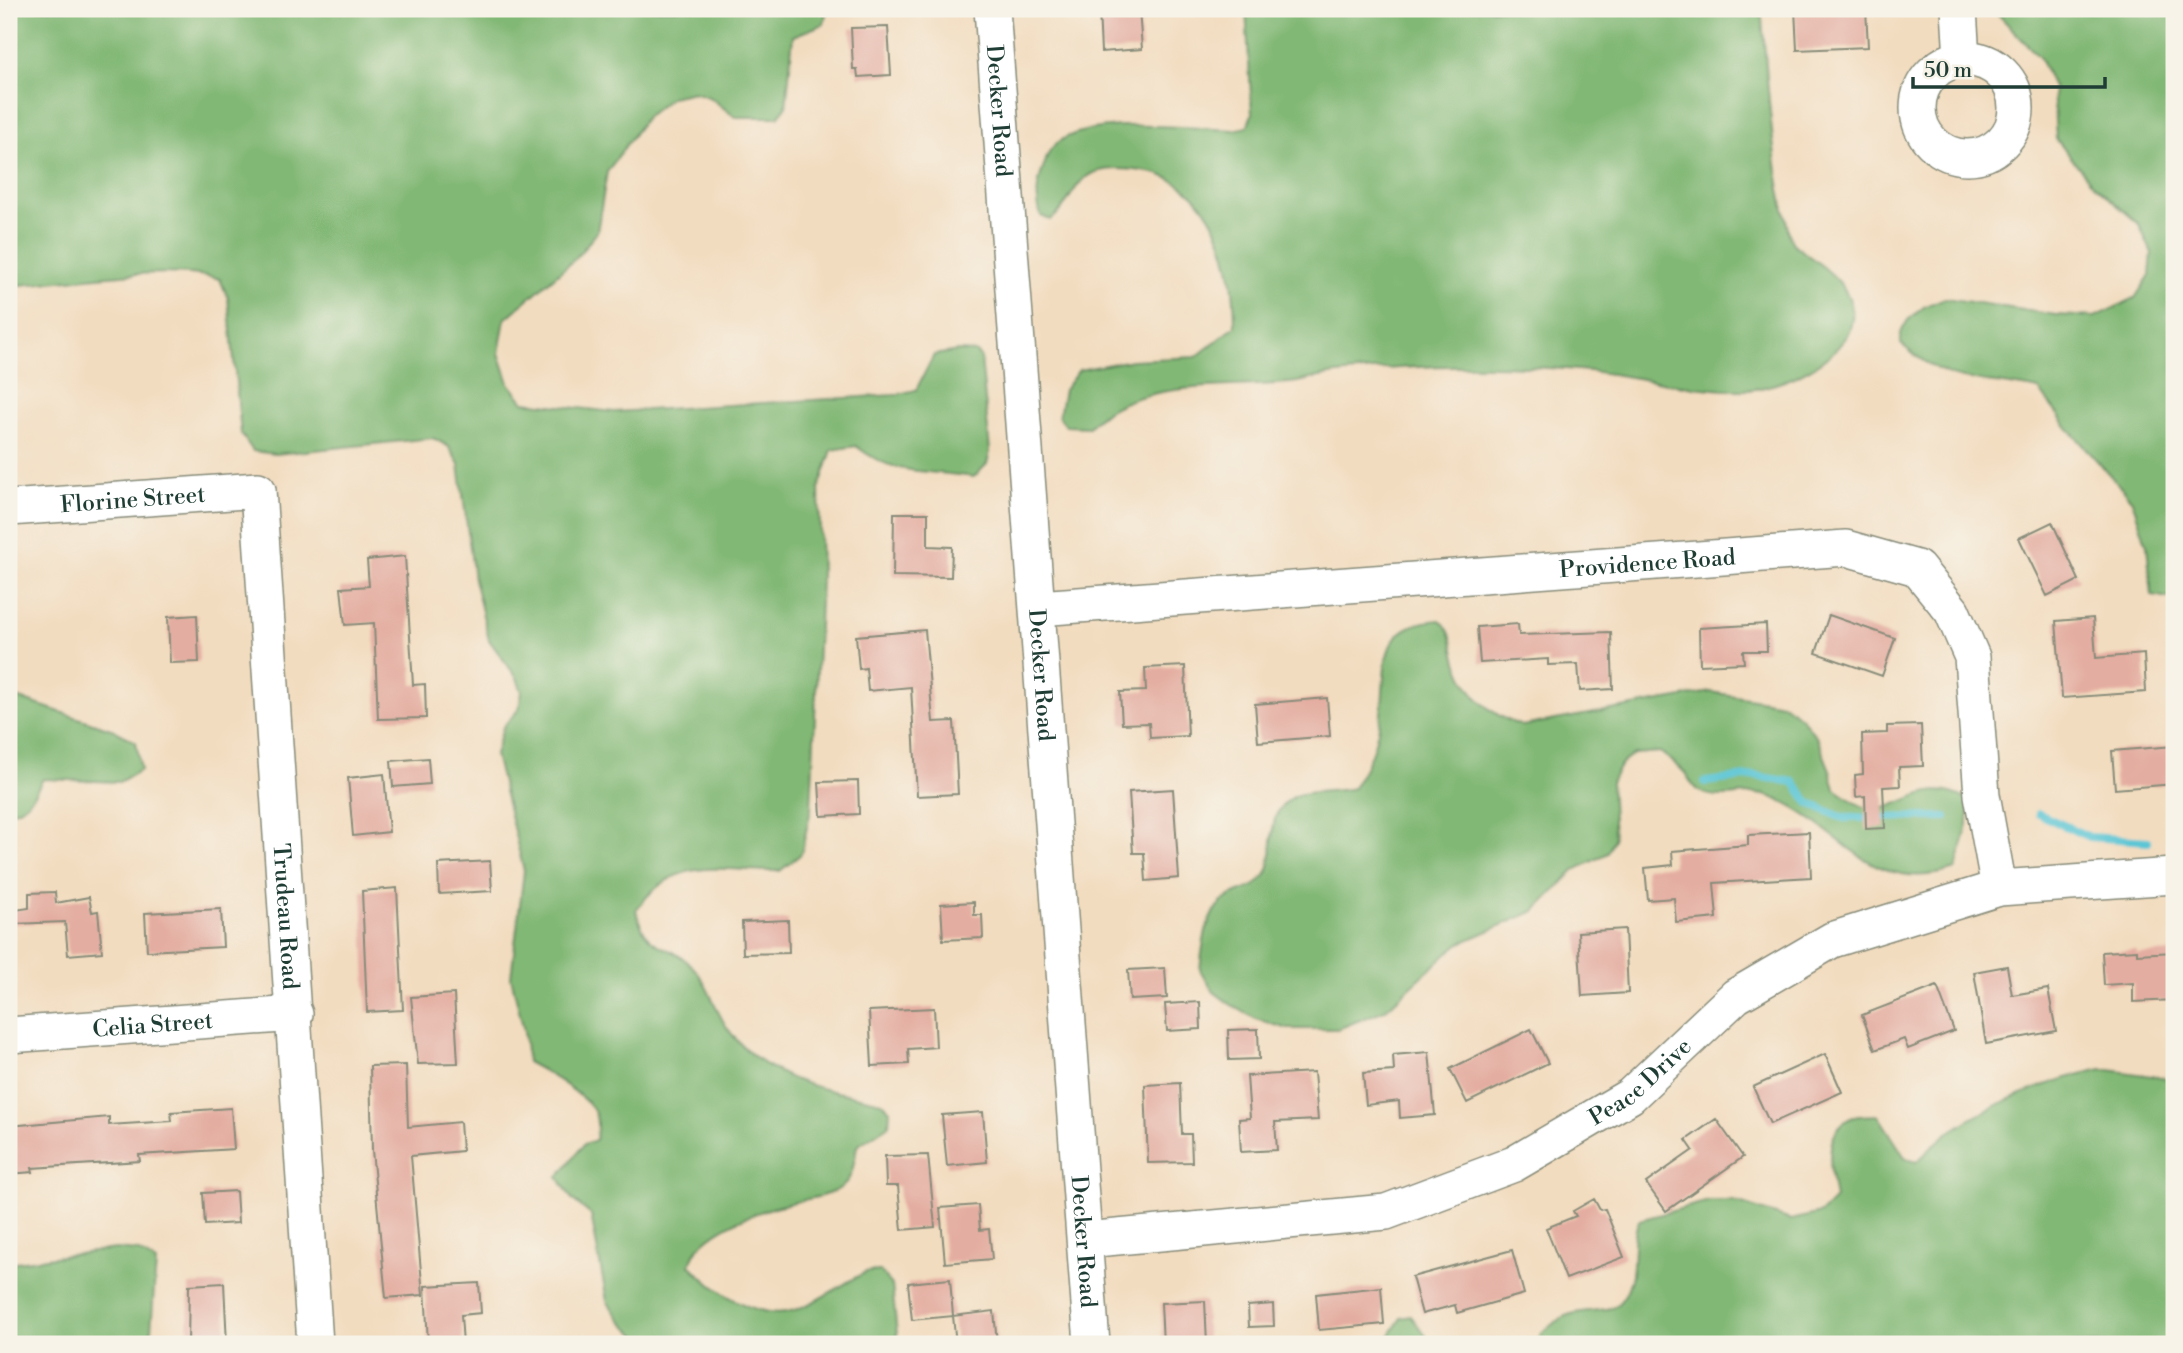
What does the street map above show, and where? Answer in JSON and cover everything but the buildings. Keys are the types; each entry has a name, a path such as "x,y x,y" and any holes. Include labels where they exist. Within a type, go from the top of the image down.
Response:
{"street":[{"name":"Decker Road","path":"992,9 1092,1344"},
{"path":"1959,9 1962,58"},
{"name":"Florine Street","path":"9,508 258,490"},
{"name":"Trudeau Road","path":"258,490 315,1344"},
{"name":"Providence Road","path":"1038,608 1846,548 1917,568 1952,611 1972,657 1982,794 1999,888"},
{"name":"Peace Drive","path":"1085,1240 1387,1212 1514,1164 1630,1096 1736,996 1832,940 1999,888 2174,876"},
{"name":"Celia Street","path":"9,1035 295,1014"}],"green space":[{"path":"9,9 827,9 824,24 793,36 786,107 778,117 735,117 711,98 694,92 671,97 646,117 607,172 597,232 576,258 505,319 499,353 509,383 524,402 614,412 894,395 916,390 934,355 958,351 975,352 981,358 990,451 987,464 974,477 899,468 856,446 832,450 819,488 821,578 811,809 801,854 780,871 719,869 684,873 667,880 651,892 636,910 645,934 657,945 690,964 702,980 731,1033 762,1063 799,1081 882,1102 890,1110 889,1125 857,1146 851,1173 843,1186 825,1195 778,1206 732,1224 704,1242 690,1265 711,1284 737,1301 766,1312 781,1313 804,1306 866,1272 880,1271 892,1285 898,1344 645,1344 619,1318 607,1301 591,1215 572,1199 558,1177 584,1144 596,1140 596,1115 586,1101 570,1088 527,1062 524,1031 511,977 524,871 495,755 503,727 519,709 522,692 517,678 489,640 474,579 459,464 448,446 433,438 275,454 253,451 241,434 228,298 220,279 173,273 116,275 9,286"},
{"path":"1246,9 1761,9 1773,138 1790,236 1794,245 1831,273 1845,289 1852,309 1852,320 1847,334 1838,347 1809,370 1758,389 1698,388 1566,369 1509,366 1422,367 1365,371 1297,382 1158,393 1131,400 1108,411 1089,427 1066,426 1059,416 1064,390 1079,370 1132,360 1196,357 1235,326 1234,302 1231,277 1216,229 1189,191 1169,178 1144,171 1102,170 1081,181 1062,209 1050,220 1041,216 1038,198 1039,181 1047,156 1051,149 1065,138 1110,127 1165,126 1234,130 1247,127 1252,114"},
{"path":"1993,9 2174,9 2174,599 2152,595 2147,546 2132,500 2069,429 2039,390 1952,375 1936,369 1901,344 1901,332 1908,320 1925,306 1945,298 2056,315 2095,317 2135,298 2150,275 2152,253 2139,224 2092,183 2056,139 2053,87 2040,58"},
{"path":"1440,620 1448,630 1468,686 1491,710 1522,726 1711,692 1783,704 1802,718 1817,738 1835,789 1859,805 1868,808 1892,806 1914,796 1938,791 1952,793 1968,800 1968,824 1956,869 1926,875 1900,874 1877,866 1856,854 1795,809 1771,797 1752,794 1706,794 1697,790 1682,770 1660,752 1634,754 1621,764 1611,782 1614,839 1608,853 1575,870 1535,911 1458,944 1385,1010 1338,1029 1288,1029 1256,1019 1214,992 1200,970 1204,938 1211,918 1223,901 1264,877 1270,862 1275,821 1285,803 1300,794 1353,788 1369,759 1376,738 1381,717 1386,659 1390,647 1396,637 1406,629 1420,623"},
{"path":"9,695 114,730 136,742 141,770 119,782 43,779 26,804 9,812"},
{"path":"2102,1069 2174,1079 2174,1344 1538,1344 1541,1333 1564,1316 1607,1309 1620,1301 1631,1279 1639,1220 1709,1201 1733,1201 1791,1220 1821,1213 1835,1199 1830,1154 1835,1133 1851,1118 1878,1115 1906,1159 1916,1162 1948,1133 2003,1102 2042,1086"},
{"path":"116,1249 137,1251 156,1262 150,1344 9,1344 9,1263"},
{"path":"1411,1316 1426,1336 1426,1344 1384,1344 1401,1318"}],"waterway":[{"path":"1705,782 1755,776 1794,782 1809,803 1843,818 1946,817"},
{"path":"2039,814 2089,837 2148,841"}]}
